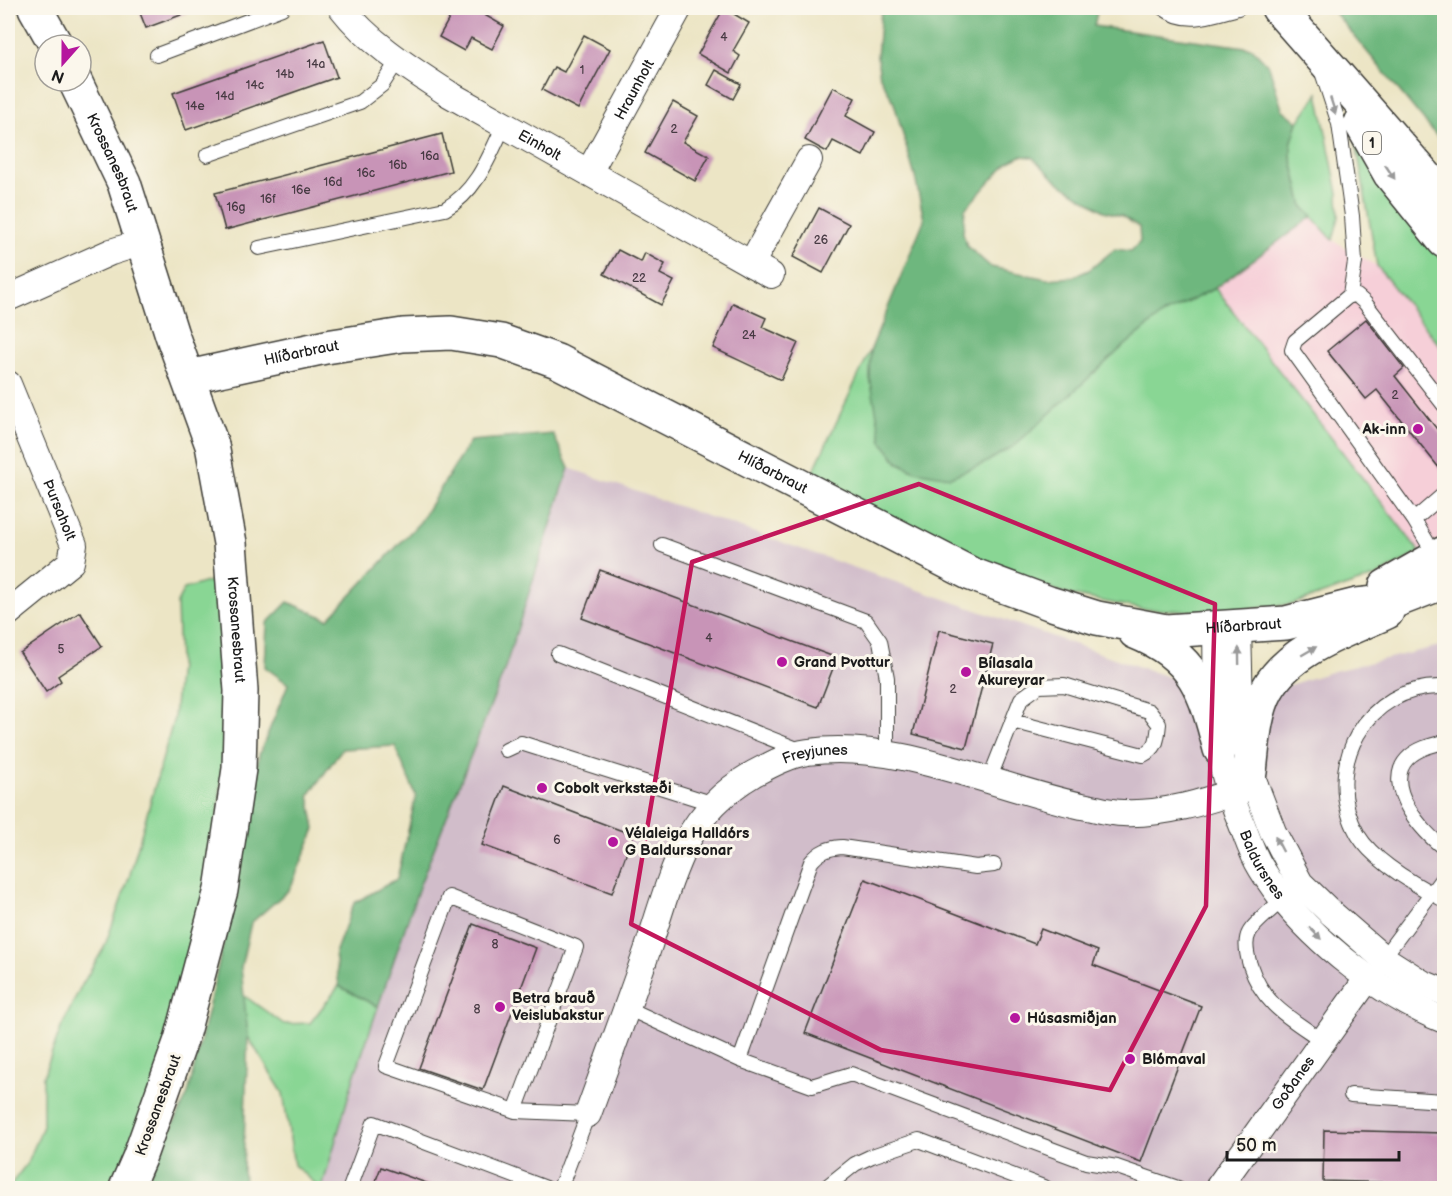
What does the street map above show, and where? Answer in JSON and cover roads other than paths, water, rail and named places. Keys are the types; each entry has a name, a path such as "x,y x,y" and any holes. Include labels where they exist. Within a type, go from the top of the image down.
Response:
{"main road":[{"path":"35,8 49,33"},
{"name":"1","path":"1278,8 1444,197"},
{"name":"1","path":"1315,50 1390,174 1444,241"},
{"name":"Krossanesbraut","path":"81,93 124,183 212,445 230,543 241,691 239,769 221,890 181,1040 140,1158 126,1188"},
{"name":"Hlíðarbraut","path":"188,377 326,347 403,335 451,333 501,341 557,361 971,574 1097,618 1166,632 1286,623 1357,605 1395,600 1441,570"},
{"path":"1245,783 1259,712 1267,690 1278,676 1296,658 1325,641 1395,609 1441,570"},
{"path":"1097,618 1154,640 1179,658 1193,672 1209,704 1220,749"}],"street":[{"name":"Einholt","path":"342,8 355,24 399,60 449,94 761,269 809,160"},
{"name":"Hraunholt","path":"589,172 679,8"},
{"path":"8,298 111,252 143,242"},
{"name":"Þursaholt","path":"8,384 74,545 71,562 8,613"},
{"name":"Baldursnes","path":"1227,628 1220,749 1245,783"},
{"name":"Baldursnes","path":"1227,628 1240,707 1245,783 1260,866 1291,891 1330,912 1383,958 1422,983 1444,992"},
{"name":"Freyjunes","path":"588,1114 676,866 688,840 714,804 733,786 776,762 806,752 842,750 887,754 1061,801 1121,813 1164,812 1245,783"},
{"name":"Baldursnes","path":"1291,891 1334,952 1368,978 1429,1014 1444,1020"},
{"name":"Goðanes","path":"1218,1188 1368,978"}],"lane":[{"path":"157,56 282,8"},
{"path":"1163,8 1178,16 1239,8"},
{"path":"1315,50 1339,124 1349,193 1355,262 1350,295 1295,341 1292,350 1414,520 1441,570"},
{"path":"207,155 360,102 382,85 399,60"},
{"path":"259,248 445,209 457,202 475,182 504,125"},
{"path":"1350,295 1357,296 1365,303 1444,405"},
{"path":"1414,520 1444,494"},
{"path":"662,545 866,621 880,641 887,678 887,754"},
{"path":"558,654 806,752"},
{"path":"989,780 1012,721 1022,699 1039,686 1064,685 1149,711 1159,724 1157,739 1152,750 1143,755 1012,721"},
{"path":"1444,687 1416,690 1398,696 1382,706 1357,735 1349,752 1344,787 1351,821 1359,837 1370,851 1431,894 1444,900"},
{"path":"1444,742 1413,754 1402,766 1400,774 1404,799 1412,815 1422,830 1444,848"},
{"path":"506,750 521,743 714,804"},
{"path":"740,1060 811,861 817,855 832,848 842,847 976,867 994,866"},
{"path":"1368,978 1444,876"},
{"path":"1291,891 1249,932 1246,944 1248,958 1261,992 1275,1006 1323,1041"},
{"path":"515,1111 576,947 449,897 386,1066 515,1111 588,1114 560,1188"},
{"path":"627,1008 740,1060 812,1086 851,1074 1086,1162 1117,1167 1178,1188"},
{"path":"1352,1095 1444,1101"},
{"path":"350,1188 374,1123 546,1188"},
{"path":"825,1188 855,1164 919,1140 1047,1188"}],"place":[{"name":"Ak-inn","path":"1418,429"},
{"name":"Grand Þvottur","path":"782,662"},
{"name":"Bílasala Akureyrar","path":"966,672"},
{"name":"Cobolt verkstæði","path":"542,788"},
{"name":"Vélaleiga Halldórs G Baldurssonar","path":"613,842"},
{"name":"Betra brauð Veislubakstur","path":"500,1007"},
{"name":"Húsasmiðjan","path":"1015,1018"},
{"name":"Blómaval","path":"1130,1059"}]}
